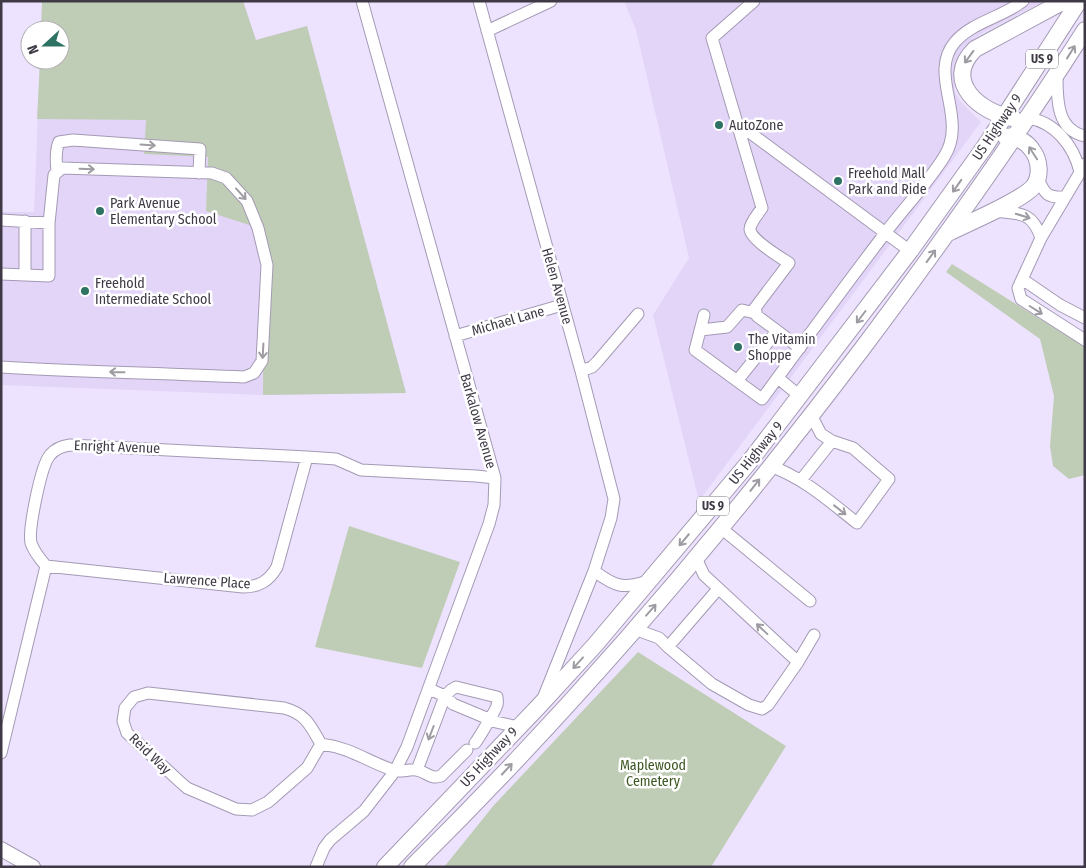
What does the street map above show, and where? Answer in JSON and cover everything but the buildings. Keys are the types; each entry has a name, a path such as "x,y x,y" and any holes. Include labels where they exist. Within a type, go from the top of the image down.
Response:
{"highway":[{"path":"1028,118 1004,116 988,109 956,87 969,55 975,50 1064,1"},
{"name":"US Highway 9","path":"386,867 539,706 733,482 801,397 910,252 986,145 1080,1"},
{"name":"US Highway 9","path":"412,867 488,790 634,629 696,558 812,416 948,233 1028,118 1085,30"},
{"path":"948,233 1027,192 1038,179 1038,160 1035,153 1015,137 999,139 986,145"},
{"path":"428,867 465,826 488,790"}],"main road":[{"path":"1,850 33,867"}],"street":[{"name":"Barkalow Avenue","path":"316,867 324,848 330,840 364,810 395,772 429,689 489,524 494,505 495,478 362,1"},
{"name":"Helen Avenue","path":"479,1 581,371 614,499 612,518 594,570 539,706"},
{"path":"487,31 551,1"},
{"path":"754,1 712,38 762,208 750,227 750,231 755,238 789,263 755,308 755,313"},
{"path":"704,315 695,350 762,399 944,157 952,141 956,87 944,76 946,58 955,42 966,32 1023,1"},
{"path":"988,21 998,37"},
{"path":"1057,74 1057,96 1060,114 1068,127 1078,135 1085,136"},
{"path":"1028,118 1046,123 1058,133 1077,157 1082,168 1041,238 1022,279 1018,288 1021,300 1085,340"},
{"path":"737,123 910,252"},
{"path":"57,172 56,163 60,142 73,140 200,148 199,172"},
{"path":"1,274 49,276 49,223 54,175 62,168 199,172 212,173 226,178 247,201 258,228 267,265 262,361 254,373 244,377 113,371 78,372 1,367"},
{"path":"1038,179 1044,192 1048,195 1064,197"},
{"path":"993,211 1029,217 1037,227 1041,238"},
{"path":"1,221 49,223"},
{"path":"25,221 25,275"},
{"path":"1022,279 1060,305 1085,318"},
{"name":"Michael Lane","path":"454,336 562,305"},
{"path":"700,330 728,327 742,310 755,313 800,348"},
{"path":"581,371 592,367 638,314"},
{"path":"737,380 777,331"},
{"path":"778,378 801,397"},
{"path":"770,466 788,472 801,480 857,523 889,479 853,448 832,441 822,434 812,416"},
{"path":"801,480 832,441"},
{"name":"Enright Avenue","path":"46,566 34,550 30,534 44,465 48,456 61,447 70,444 336,459 360,470 495,478"},
{"name":"Lawrence Place","path":"46,566 244,587 260,584 267,580 277,567 302,479 306,457"},
{"path":"720,528 810,601"},
{"path":"696,558 704,575 798,662"},
{"path":"1,753 46,566"},
{"path":"594,570 608,581 621,587 649,581"},
{"path":"668,647 718,589"},
{"path":"634,629 659,638 706,680 759,709 765,708 771,702 814,635"},
{"path":"321,744 344,748 395,772 417,770 436,778 441,776 480,738 483,727 498,704 497,697 456,687 451,690 445,696 417,770"},
{"path":"429,689 445,696 453,704 489,719 518,727"},
{"name":"Reid Way","path":"148,692 284,708 294,710 309,722 321,744 313,760 301,774 261,807 243,811 236,810 199,794 178,780 127,733 123,714 128,702 134,697 148,692"}],"shaded area":[{"path":"42,1 243,1 256,40 307,26 406,393 263,395 1,385 1,212 34,212 40,70 70,70 70,20 41,20"},
{"path":"624,1 1044,1 979,35 964,47 956,62 954,75 955,92 960,101 981,122 699,501 653,315 689,258 636,30"}],"green space":[{"path":"42,1 243,1 256,40 307,26 406,393 263,395 264,243 258,228 206,211 208,157 144,154 146,120 37,119 39,70 70,70 70,20 41,20"},
{"path":"952,264 1085,347 1085,475 1069,479 1053,466 1050,446 1054,396 1040,339 946,272"},
{"path":"349,526 460,562 422,668 315,647"},
{"name":"Maplewood Cemetery","path":"638,652 786,746 711,867 444,867 494,805"}],"place":[{"name":"AutoZone","path":"719,125"},
{"name":"Freehold Mall Park and Ride","path":"838,181"},
{"name":"Park Avenue Elementary School","path":"100,211"},
{"name":"Freehold Intermediate School","path":"85,291"},
{"name":"The Vitamin Shoppe","path":"738,347"}]}
